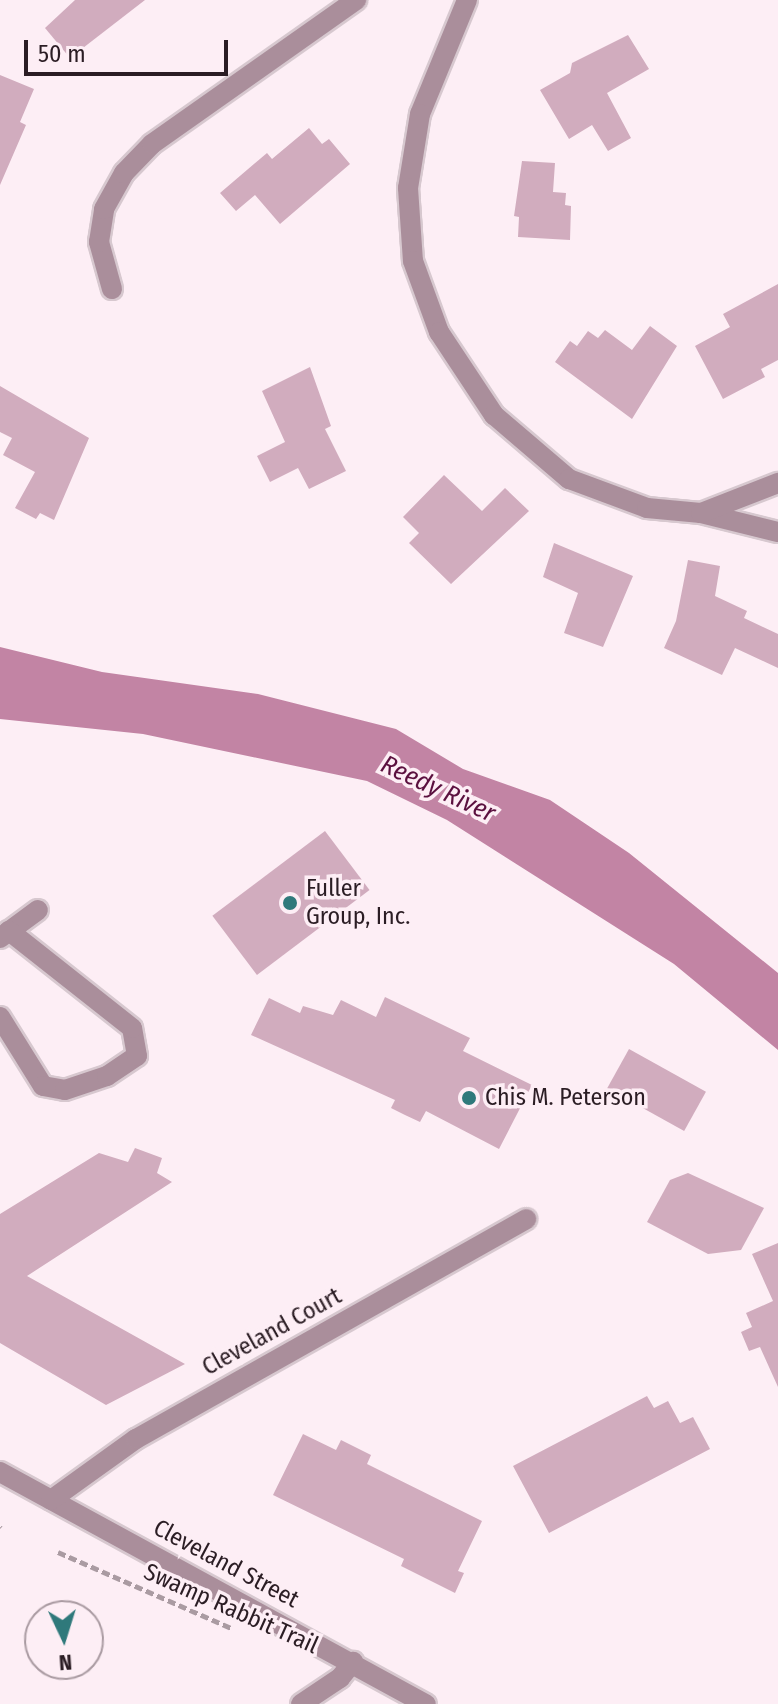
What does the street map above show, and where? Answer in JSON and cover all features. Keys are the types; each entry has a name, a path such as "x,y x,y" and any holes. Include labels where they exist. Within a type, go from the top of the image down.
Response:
{"street":[{"path":"112,289 99,242 104,209 124,173 152,144 356,0"},
{"path":"467,0 420,114 408,188 413,261 439,332 494,415 569,479 647,508 701,513 778,532"},
{"path":"701,513 778,483"},
{"path":"0,1017 43,1086 65,1090 107,1076 137,1056 132,1028 4,934 38,910"},
{"name":"Cleveland Court","path":"51,1500 136,1439 526,1219"},
{"name":"Cleveland Street","path":"0,1472 426,1704"},
{"path":"301,1704 340,1678 353,1662"}],"path":[{"name":"Swamp Rabbit Trail","path":"58,1552 245,1634"}],"water":[{"name":"Reedy River","path":"0,647 102,672 258,694 396,729 463,769 550,800 629,853 778,973 778,1050 674,964 447,820 367,781 143,734 0,719"}],"building":[{"path":"75,0 145,0 70,58 45,28"},
{"path":"628,35 649,69 607,93 631,138 608,151 592,125 569,139 540,90 570,73 572,63"},
{"path":"0,75 34,89 20,122 26,125 0,185"},
{"path":"309,128 322,144 329,139 350,164 280,224 255,195 236,211 220,193 267,153 272,159"},
{"path":"522,161 555,163 553,192 566,193 565,205 571,206 570,240 518,237 519,217 514,216"},
{"path":"778,284 778,360 761,369 765,377 723,399 695,346 730,327 723,314"},
{"path":"650,326 677,346 632,419 555,362 570,341 577,346 588,331 598,338 605,330 632,350"},
{"path":"310,367 331,426 325,429 346,471 309,489 298,468 270,482 257,456 285,442 262,391"},
{"path":"0,386 89,438 54,520 40,513 36,519 15,508 35,472 3,455 12,438 0,432"},
{"path":"444,475 482,511 505,488 529,511 451,584 409,543 419,533 403,517"},
{"path":"554,543 633,576 603,647 564,633 578,593 543,577"},
{"path":"688,560 720,566 715,596 747,611 744,618 778,634 778,668 735,648 722,675 664,648 676,621"},
{"name":"Fuller Group, Inc.","path":"325,831 370,890 257,975 212,916"},
{"path":"385,997 470,1038 463,1051 532,1085 499,1149 426,1111 420,1122 391,1108 395,1100 251,1035 269,998 300,1013 303,1006 333,1015 341,1000 376,1017"},
{"path":"629,1049 706,1092 684,1131 607,1088"},
{"path":"135,1148 162,1158 157,1173 172,1182 27,1276 185,1364 106,1405 0,1343 0,1214 99,1153 128,1162"},
{"path":"688,1173 764,1208 741,1250 708,1254 647,1222 670,1180"},
{"path":"778,1243 778,1387 760,1347 749,1351 741,1332 752,1327 746,1313 773,1301 752,1254"},
{"path":"647,1396 654,1408 668,1401 680,1423 693,1417 710,1449 549,1533 513,1466"},
{"path":"303,1434 336,1450 341,1440 371,1455 367,1464 482,1521 458,1571 464,1573 455,1593 401,1566 404,1559 273,1495"}],"place":[{"name":"Fuller Group, Inc.","path":"290,903"},
{"name":"Chis M. Peterson","path":"469,1098"}]}
